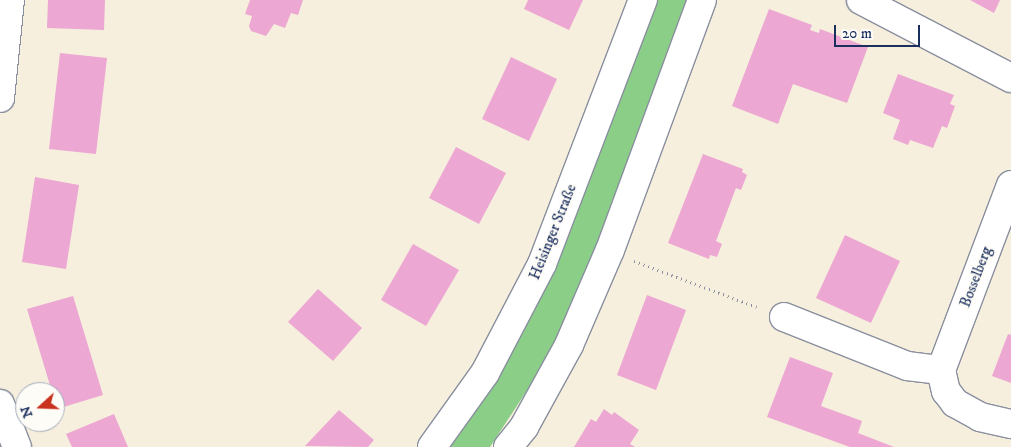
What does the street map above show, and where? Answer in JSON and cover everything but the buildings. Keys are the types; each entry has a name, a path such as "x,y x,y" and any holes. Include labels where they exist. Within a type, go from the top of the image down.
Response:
{"main road":[{"path":"0,98 10,0"},
{"name":"Heisinger Straße","path":"432,447 485,373 542,264 642,0"},
{"path":"508,447 524,427 569,344 610,250 702,0"},
{"path":"861,0 1011,78"},
{"name":"Bosselberg","path":"941,370 1011,185"},
{"path":"784,317 907,366 941,370 946,390 955,403 980,416 1011,424"},
{"path":"0,404 17,447"}],"path":[{"path":"656,271 784,317"}],"green space":[{"path":"653,0 692,0 576,299 537,375 490,447 448,447 523,333 570,226"}]}
